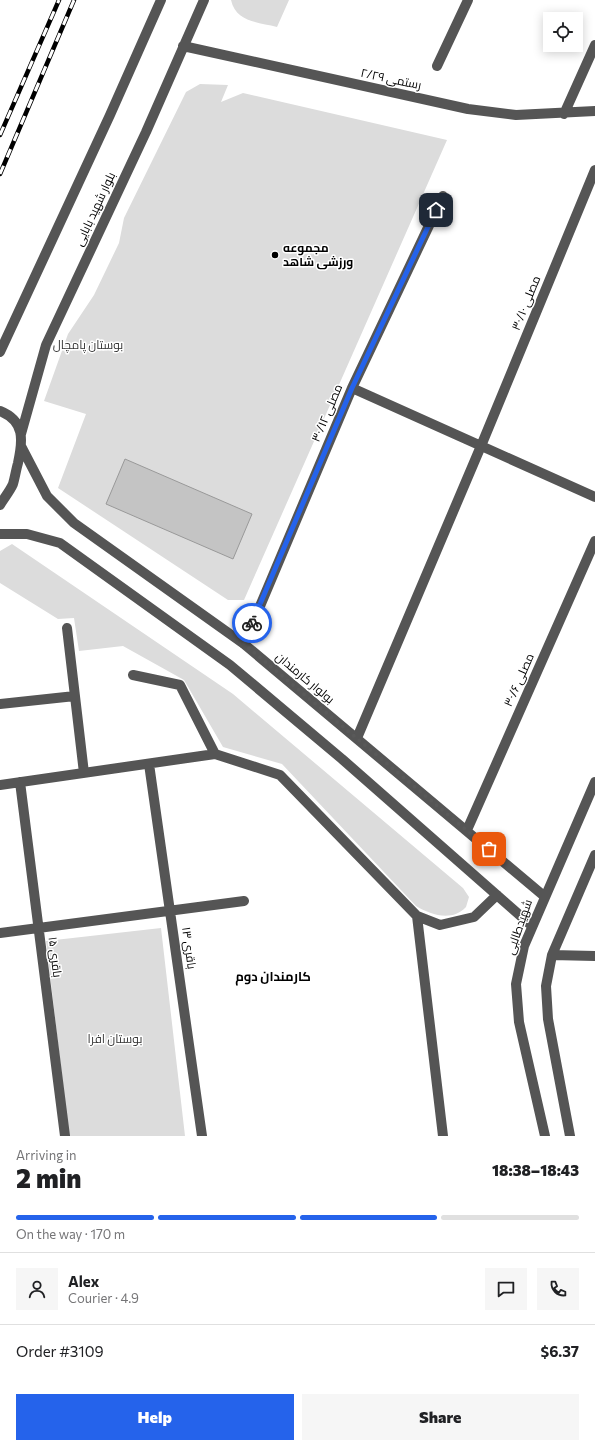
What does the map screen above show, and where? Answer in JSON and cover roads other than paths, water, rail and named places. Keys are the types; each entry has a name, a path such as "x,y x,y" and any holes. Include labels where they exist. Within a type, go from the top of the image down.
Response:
{"street":[{"path":"0,352 110,115 161,0"},
{"name":"بلوار شهید بابایی","path":"21,434 46,345 204,0"},
{"path":"437,66 468,0"},
{"path":"564,114 595,45"},
{"name":"رستمی ۲/۲۹","path":"183,46 468,109 516,115 564,114 595,111"},
{"name":"مصلی ۳۰/۱۰","path":"357,738 481,446 595,170"},
{"name":"مصلی ۳۰/۱۲","path":"244,644 352,388 443,196"},
{"path":"352,388 595,497"},
{"path":"0,411 8,414 17,423 21,434 21,446 13,485 0,505"},
{"name":"بولوار کارمندان","path":"21,446 47,496 74,523 244,644 544,896"},
{"path":"0,534 27,534 60,543 230,665 342,759 532,926"},
{"name":"مصلی ۳۰/۶","path":"467,830 595,541"},
{"path":"67,628 84,773"},
{"path":"133,674 180,685 216,754"},
{"path":"0,704 75,696"},
{"path":"0,784 216,754 280,775 417,916 440,925 474,917 498,895"},
{"name":"باقری ۱۳","path":"149,764 202,1136"},
{"name":"باقری ۱۵","path":"20,782 65,1136"},
{"name":"شهیدطالبی","path":"545,1136 519,1022 516,984 524,946 544,896 595,782"},
{"path":"570,1136 548,1019 546,986 552,954 595,855"},
{"path":"0,933 244,901"},
{"path":"417,916 443,1136"},
{"path":"552,954 595,956"}],"railway":[{"path":"0,135 59,0"},
{"path":"0,174 74,0"}],"place":[{"name":"مجموعه ورزشی شاهد","path":"275,255"}],"district":[{"name":"کارمندان دوم","path":"273,976"}],"park label":[{"name":"بوستان پامچال","path":"88,345"},
{"name":"بوستان افرا","path":"115,1039"}]}
